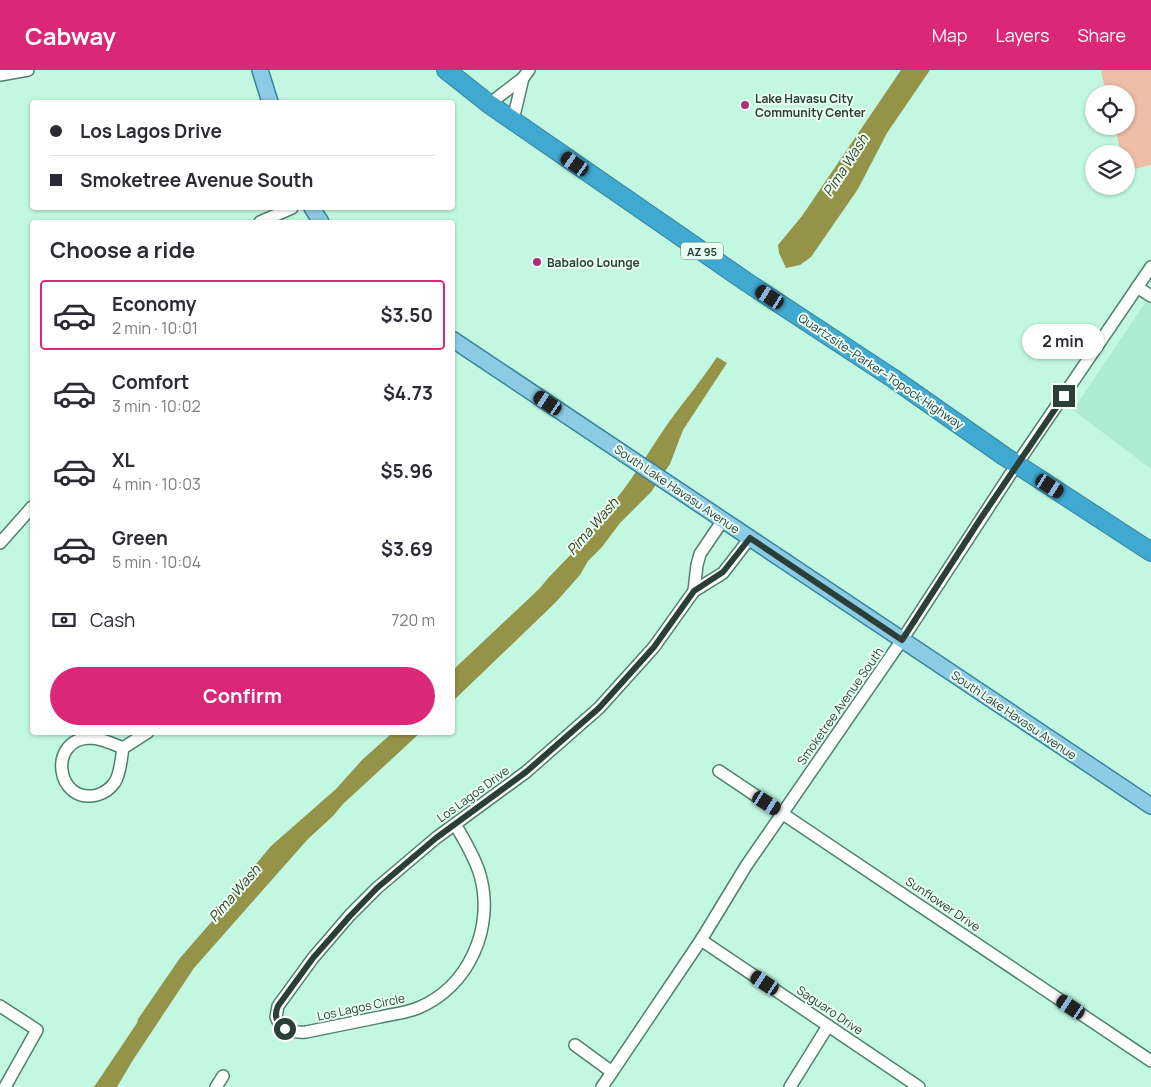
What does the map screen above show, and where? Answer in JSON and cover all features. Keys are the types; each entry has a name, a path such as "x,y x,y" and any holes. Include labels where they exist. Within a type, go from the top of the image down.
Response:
{"highway":[{"name":"AZ 95","path":"446,70 512,120"},
{"name":"Quartzsite–Parker–Topock Highway","path":"512,120 748,283 1151,552"}],"main road":[{"path":"260,70 269,100"},
{"name":"South Lake Havasu Avenue","path":"455,341 1151,806"}],"street":[{"path":"0,75 28,70"},
{"path":"489,104 526,74"},
{"path":"512,120 526,74"},
{"path":"265,220 287,210"},
{"name":"Smoketree Avenue South","path":"602,1087 701,940 746,866 902,640 1017,464 1151,267"},
{"path":"1137,287 1151,296"},
{"path":"0,543 30,509"},
{"name":"Los Lagos Drive","path":"694,591 700,554 724,520"},
{"name":"Los Lagos Drive","path":"277,1020 278,1006 313,958 350,916 405,862 526,772 599,708 654,647 694,591 723,572 750,538"},
{"path":"123,748 89,738 76,742 70,746 62,758 61,772 67,784 77,793 84,795 91,796 104,792 112,786 118,776 123,748 143,735"},
{"name":"Sunflower Drive","path":"719,771 1151,1061"},
{"name":"Los Lagos Circle","path":"277,1020 285,1029 303,1032 415,1009 432,1000 455,982 467,966 476,949 482,930 484,892 480,873 455,824"},
{"name":"Saguaro Drive","path":"701,940 919,1087"},
{"path":"0,1006 37,1030 5,1087"},
{"path":"790,1087 828,1026"},
{"path":"575,1045 612,1072"},
{"path":"216,1087 223,1076"}],"shaded area":[{"path":"1101,70 1151,70 1151,165 1135,169 1135,145 1119,145 1117,135 1135,135 1135,85 1104,85"},
{"path":"1151,294 1151,469 1073,410"}],"water":[{"name":"Pima Wash","path":"901,70 930,70 887,133 858,189 811,257 800,265 786,268 779,253 778,245 802,216"},
{"path":"717,357 727,363 683,430 670,464 651,492 620,523 602,547 588,561 580,575 555,603 455,699 455,668 539,589 582,543 631,480 669,422"},
{"name":"Pima Wash","path":"390,735 418,735 308,839 194,968 117,1087 94,1087 180,958 220,912 232,893 271,846 336,789 362,760"}],"place":[{"name":"Lake Havasu City Community Center","path":"745,105"},
{"name":"Babaloo Lounge","path":"537,262"}],"route":[{"path":"285,1029 277,1020 278,1006 313,958 350,916 405,862 526,772 599,708 654,647 694,591 723,572 750,538 902,640 981,518 1064,396"}]}
